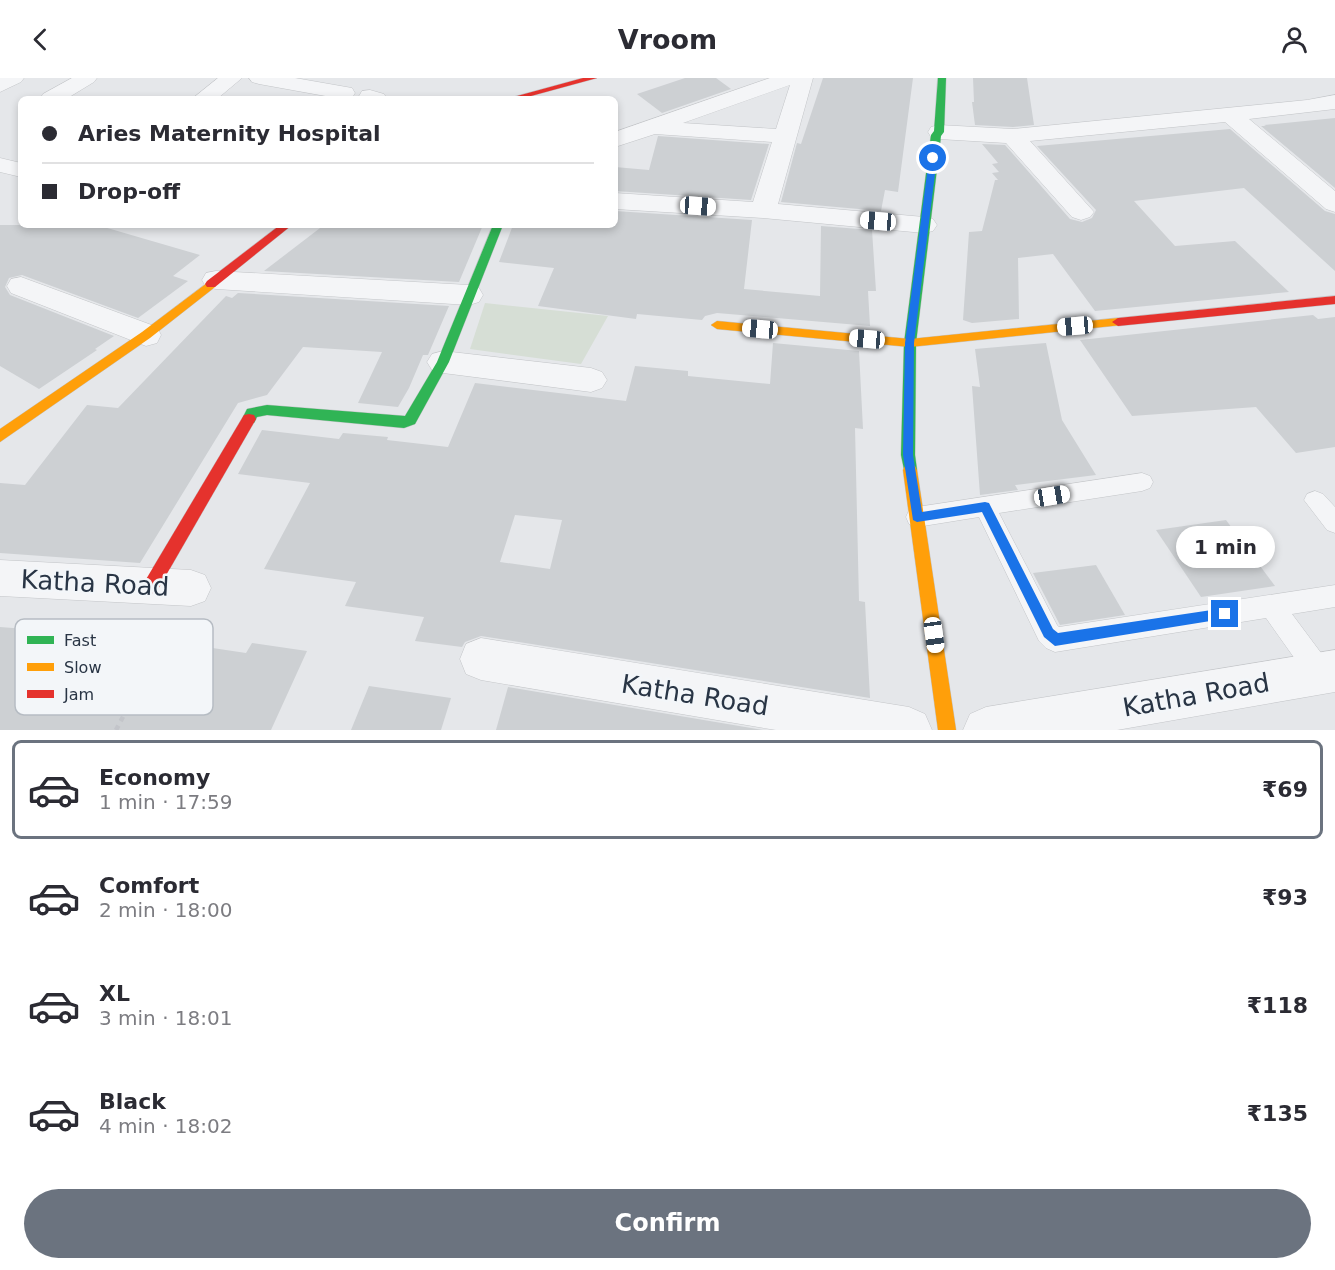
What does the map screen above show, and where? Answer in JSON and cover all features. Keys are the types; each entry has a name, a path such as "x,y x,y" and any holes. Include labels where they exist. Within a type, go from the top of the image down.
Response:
{"street":[{"path":"0,86 14,78"},
{"path":"56,96 87,78"},
{"path":"207,96 232,78"},
{"path":"259,78 340,96"},
{"path":"522,96 592,78"},
{"path":"618,139 790,78"},
{"path":"764,210 803,78"},
{"path":"942,78 939,132 936,135 910,343 908,455 947,730"},
{"path":"939,132 1013,136 1335,102"},
{"path":"1229,114 1335,204"},
{"path":"646,128 785,136"},
{"path":"1013,136 1081,212"},
{"path":"0,165 18,169"},
{"path":"618,201 764,210 924,225"},
{"path":"0,436 146,335 281,228"},
{"path":"151,586 252,413 267,410 404,423 415,414 443,362 497,228"},
{"path":"216,280 470,295"},
{"path":"21,286 146,335"},
{"path":"717,325 910,343 1335,300"},
{"path":"443,362 591,380"},
{"name":"Katha Road","path":"0,578 191,588"},
{"name":"Katha Road","path":"481,659 909,730"},
{"name":"Katha Road","path":"986,730 1328,672"}],"lane":[{"path":"917,517 1142,482"},
{"path":"1315,500 1335,523"},
{"path":"985,507 1048,633 1055,640 1335,596"},
{"path":"1272,606 1328,672"}],"path":[{"path":"175,619 191,588"},
{"path":"116,730 124,715"}],"shaded area":[{"path":"485,303 608,316 581,364 470,349"}],"building":[{"path":"685,78 716,78 731,89 662,113 637,94"},
{"path":"823,78 913,78 898,192 885,190 881,211 781,202 797,143 801,144"},
{"path":"973,78 1027,78 1034,125 1013,127 975,125 972,102 974,102"},
{"path":"1335,118 1335,188 1261,126 1266,126 1264,125"},
{"path":"1230,129 1325,211 1335,214 1335,271 1244,188 1134,201 1175,246 1235,241 1289,292 1095,311 1053,254 1018,258 1019,319 972,323 963,320 969,232 982,231 995,180 998,180 992,173 999,172 992,164 998,163 982,144 1005,145 1070,219 1082,222 1092,218 1096,210 1037,146"},
{"path":"658,136 769,144 751,200 618,191 618,167 649,170"},
{"path":"618,211 752,220 744,289 820,296 821,226 872,230 876,291 868,291 870,326 717,313 705,316 702,320 637,314 636,319 538,306 554,268 499,262 512,228 618,228"},
{"path":"0,225 18,225 18,228 107,228 200,255 173,276 188,281 138,318 22,275 9,278 5,287 10,295 114,336 39,389 0,366"},
{"path":"320,228 482,228 459,282 264,271"},
{"path":"238,293 449,306 428,355 423,355 398,407 358,403 382,352 303,347 267,395 238,403 140,563 0,553 0,483 25,485 87,405 118,408 226,296 232,298"},
{"path":"1313,315 1318,319 1335,317 1335,447 1296,453 1256,407 1132,416 1080,340"},
{"path":"773,343 859,351 863,429 855,428 859,601 865,602 870,698 481,636 465,642 462,647 415,641 424,617 345,606 356,582 264,569 310,483 238,474 262,430 339,439 343,433 388,437 387,440 448,447 475,383 626,401 635,366 688,371 688,376 770,384","holes":["515,515 562,520 550,569 500,562"]},
{"path":"1046,343 1062,420 1096,475 1015,485 1018,490 980,495 972,386 980,387 975,349"},
{"path":"1226,520 1275,586 1201,597 1156,530"},
{"path":"1096,565 1125,615 1060,625 1033,573"},
{"path":"0,627 15,628 15,715 213,715 213,648 246,653 252,643 307,651 271,730 0,730"},
{"path":"369,686 451,698 441,730 351,730"},
{"path":"508,687 763,730 496,730"}],"traffic: fast":[{"path":"910,470 908,455 910,343 936,135 939,132 942,78"},
{"path":"249,419 252,413 267,410 404,423 410,420 443,362 497,228"}],"traffic: slow":[{"path":"0,436 146,335 211,284"},
{"path":"717,325 910,343 1118,322"},
{"path":"910,470 947,730"}],"traffic: jam":[{"path":"522,96 593,78"},
{"path":"211,284 283,228"},
{"path":"1118,322 1335,300"},
{"path":"151,586 249,419"}],"route":[{"path":"933,158 910,343 908,455 917,517 985,507 1048,633 1055,640 1225,614"}]}
